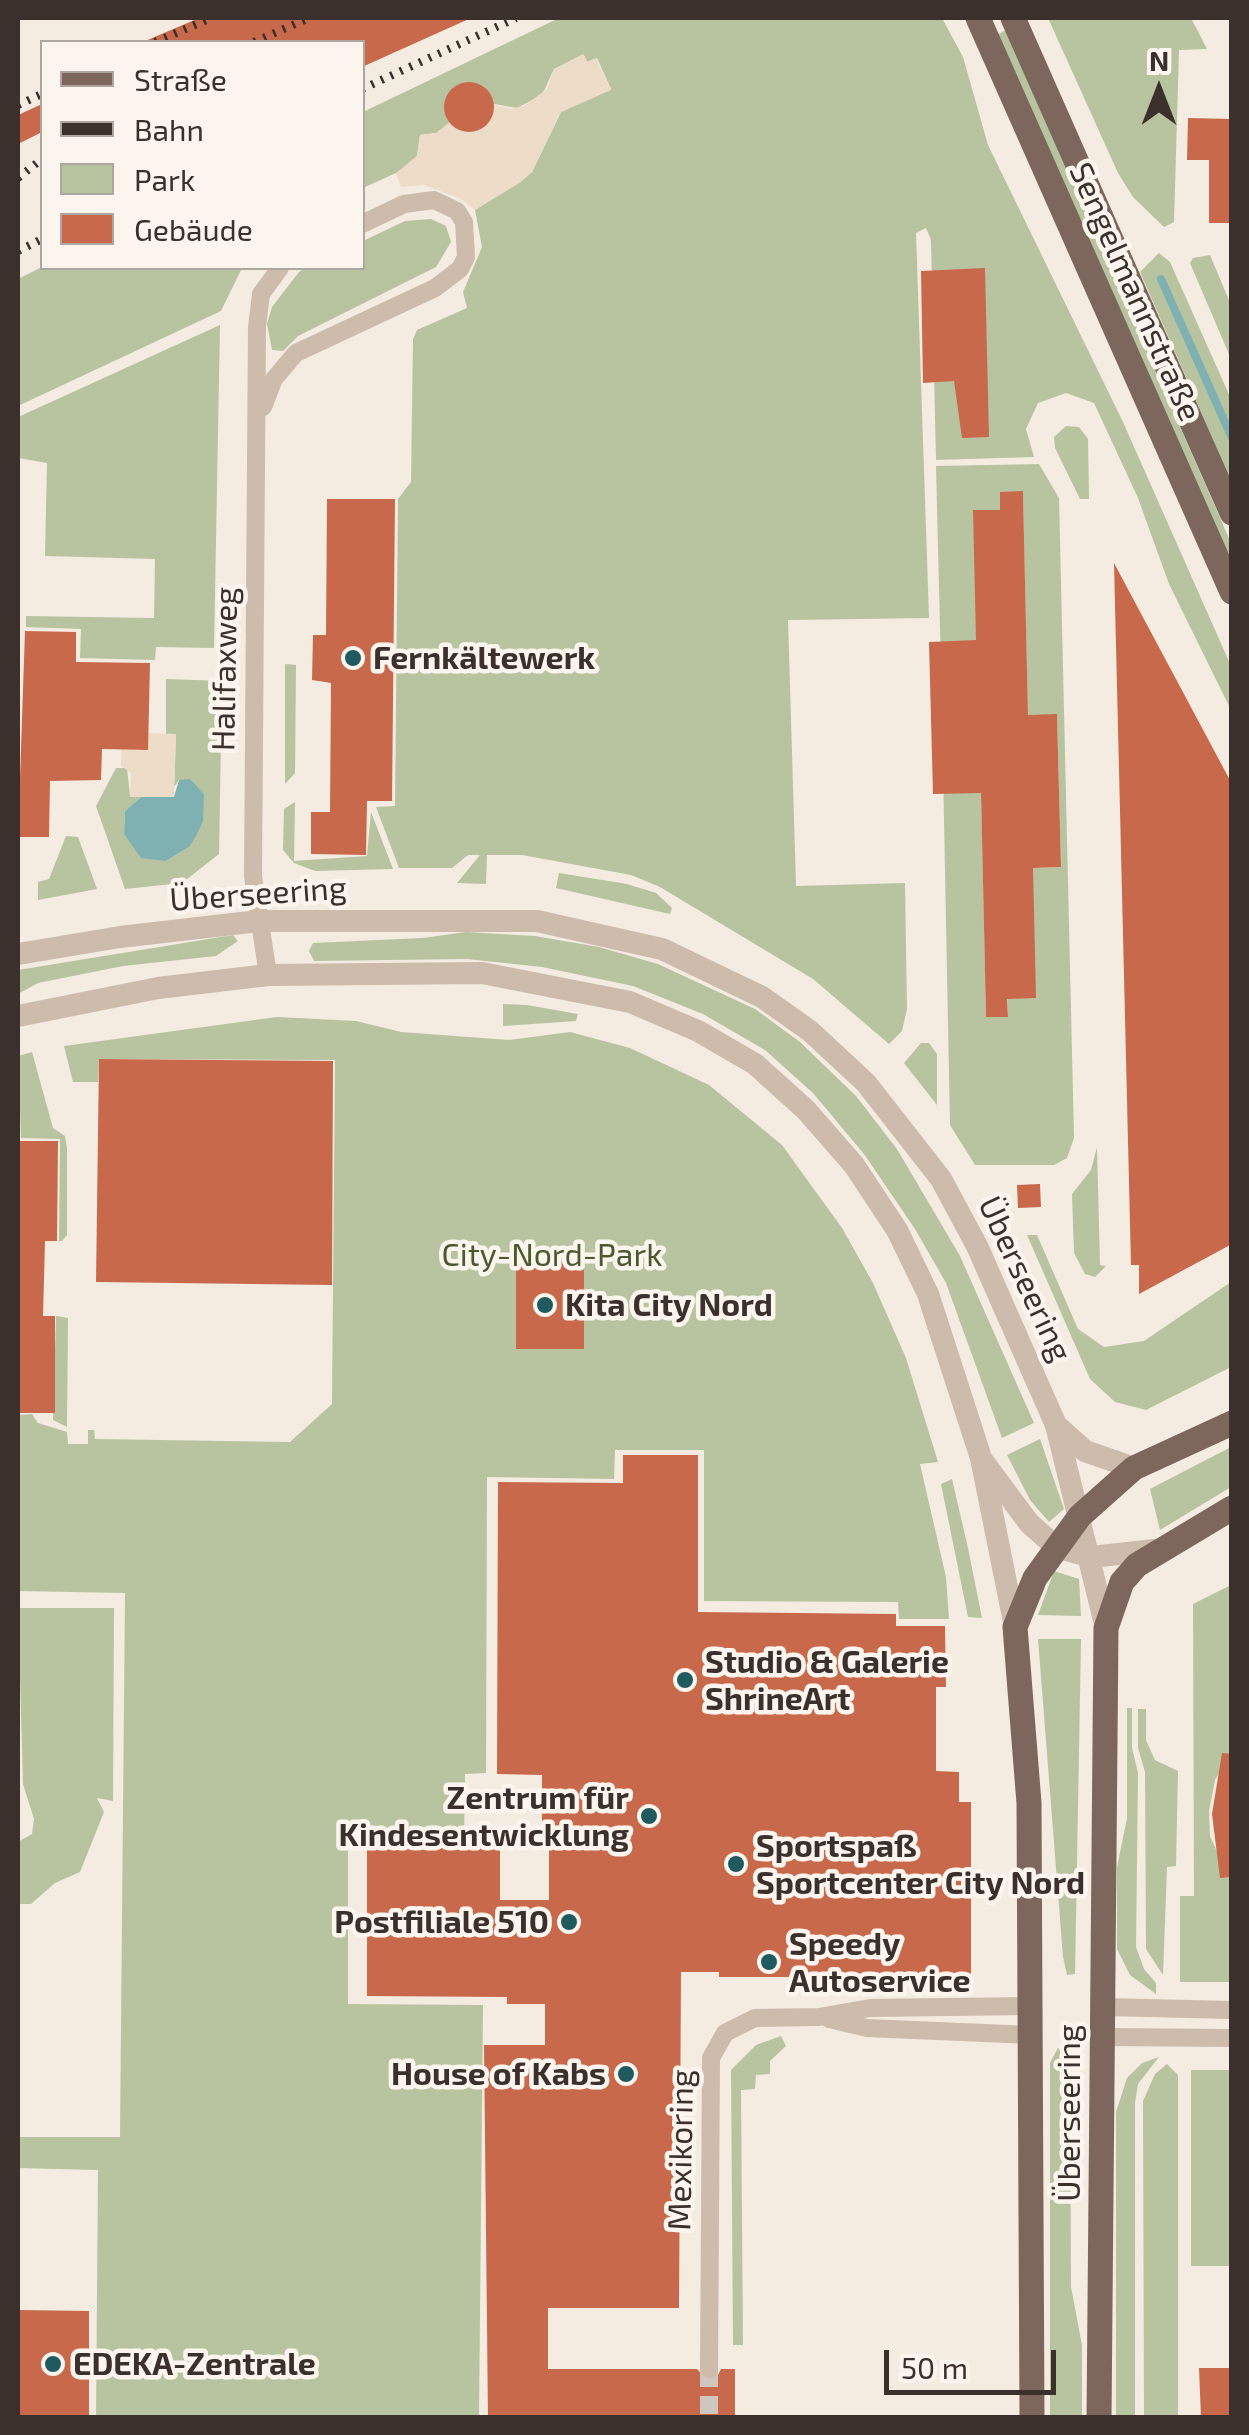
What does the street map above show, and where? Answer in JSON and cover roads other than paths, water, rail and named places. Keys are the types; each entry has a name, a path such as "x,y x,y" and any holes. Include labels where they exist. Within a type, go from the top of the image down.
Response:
{"main road":[{"name":"Sengelmannstraße","path":"978,18 1232,592"},
{"name":"Sengelmannstraße","path":"1013,18 1232,512"},
{"path":"1015,1627 1035,1578 1080,1516 1134,1468 1232,1424"},
{"path":"1106,1628 1122,1582 1155,1550 1232,1508"},
{"name":"Überseering","path":"1015,1627 1030,1803 1032,2418"},
{"name":"Überseering","path":"1099,2418 1106,1628"}],"street":[{"name":"Halifaxweg","path":"259,418 274,379 296,353 435,288 460,269 466,257 464,222 457,211 434,200 404,204 365,223"},
{"name":"Halifaxweg","path":"268,975 252,876 257,327 262,294 279,270"},
{"name":"Überseering","path":"18,954 120,937 258,922 536,921 662,949 762,998 810,1031 866,1083 941,1179 977,1246 1056,1426 1106,1628"},
{"name":"Überseering","path":"18,1016 158,988 268,975 448,972 537,981 630,1002 698,1030 755,1064 806,1110 854,1165 896,1230 928,1294 981,1458 1015,1627"},
{"path":"1056,1426 1086,1452 1134,1468"},
{"path":"981,1458 1029,1523 1056,1547 1091,1557 1155,1550"},
{"name":"Mexikoring","path":"709,2370 713,2052 726,2033 744,2021 819,2017 870,2008 1031,2006"},
{"path":"1102,2007 1232,2010"},
{"name":"Mexikoring","path":"819,2017 867,2028 1031,2035"},
{"path":"1102,2037 1232,2038"}],"water":[{"path":"190,779 204,794 203,821 196,836 189,847 166,861 141,858 124,834 125,811 141,797 174,797 179,780"}],"waterway":[{"path":"1161,279 1232,438"}],"tunnel":[{"path":"709,2369 709,2418"}],"railway":[{"path":"160,40 211,18"},
{"path":"259,40 309,18"},
{"path":"365,88 516,18"},
{"path":"18,105 40,95"},
{"path":"18,178 40,161"},
{"path":"18,251 40,240"}],"place":[{"name":"Fernkältewerk","path":"353,658"},
{"name":"Kita City Nord","path":"545,1305"},
{"name":"Studio & Galerie ShrineArt","path":"685,1680"},
{"name":"Zentrum für Kindesentwicklung","path":"649,1816"},
{"name":"Sportspaß Sportcenter City Nord","path":"736,1864"},
{"name":"Postfiliale 510","path":"569,1922"},
{"name":"Speedy Autoservice","path":"769,1962"},
{"name":"House of Kabs","path":"626,2074"},
{"name":"EDEKA-Zentrale","path":"53,2364"}],"park label":[{"name":"City-Nord-Park","path":"552,1255"}]}
